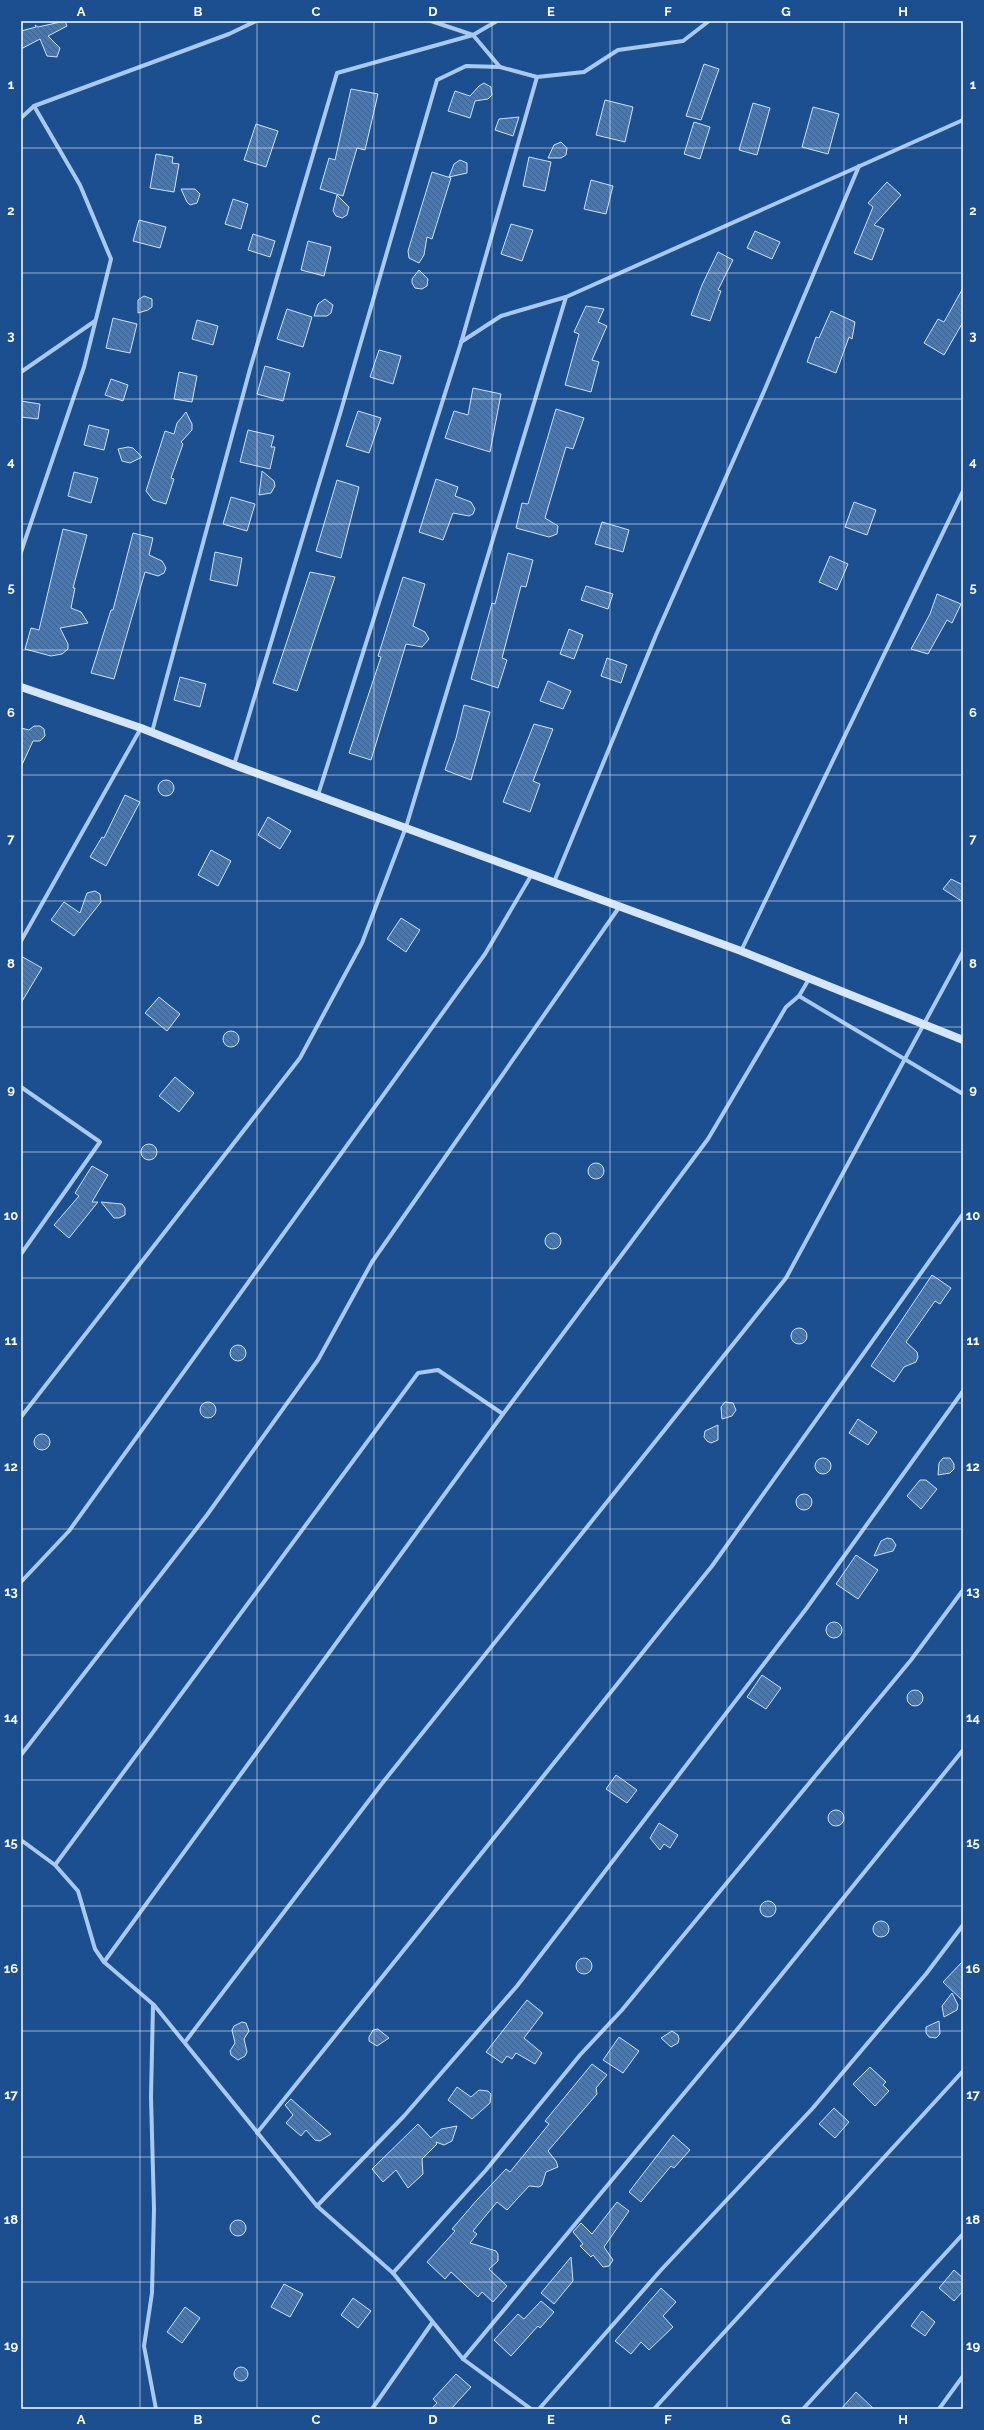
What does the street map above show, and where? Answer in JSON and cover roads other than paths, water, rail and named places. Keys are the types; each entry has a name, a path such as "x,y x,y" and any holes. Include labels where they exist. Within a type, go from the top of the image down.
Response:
{"street":[{"path":"21,118 34,106 229,34 256,21"},
{"path":"431,21 474,35 500,67"},
{"path":"152,732 250,369 338,73 474,35 497,21"},
{"path":"234,765 340,414 437,80 466,66 500,67 537,78 584,72 618,50 683,41 709,21"},
{"path":"318,795 461,343 537,78"},
{"path":"21,552 84,367 111,259 80,185 34,106"},
{"path":"461,343 501,316 566,297 963,120"},
{"path":"554,882 656,635 765,389 860,166"},
{"path":"21,1417 300,1058 362,943 406,827 566,297"},
{"path":"21,372 96,321"},
{"path":"741,951 963,490"},
{"path":"21,687 152,732 234,765 532,873 741,951 963,1040"},
{"path":"21,941 141,728"},
{"path":"21,1582 69,1531 476,966 532,873"},
{"path":"21,1755 207,1515 318,1360 372,1262 620,906"},
{"path":"185,2042 380,1786 786,1278 963,952"},
{"path":"104,1962 503,1414 708,1139 786,1007 799,996 809,979"},
{"path":"799,996 963,1094"},
{"path":"21,1087 100,1142 21,1254"},
{"path":"257,2133 712,1566 963,1214"},
{"path":"55,1865 418,1373 438,1370 503,1414"},
{"path":"317,2206 404,2116 517,1986 806,1609 963,1392"},
{"path":"393,2273 486,2170 580,2055 622,2010 910,1660 963,1590"},
{"path":"463,2359 740,2026 963,1750"},
{"path":"21,1840 55,1865 78,1892 95,1949 104,1962 154,2005 317,2206 393,2273 432,2323 463,2359 531,2409"},
{"path":"539,2409 661,2270 812,2109 926,1974 963,1925"},
{"path":"154,2005 151,2097 154,2225 152,2293 144,2346 156,2409"},
{"path":"654,2409 963,2071"},
{"path":"803,2409 963,2234"},
{"path":"372,2409 432,2323"},
{"path":"939,2409 963,2376"}]}
